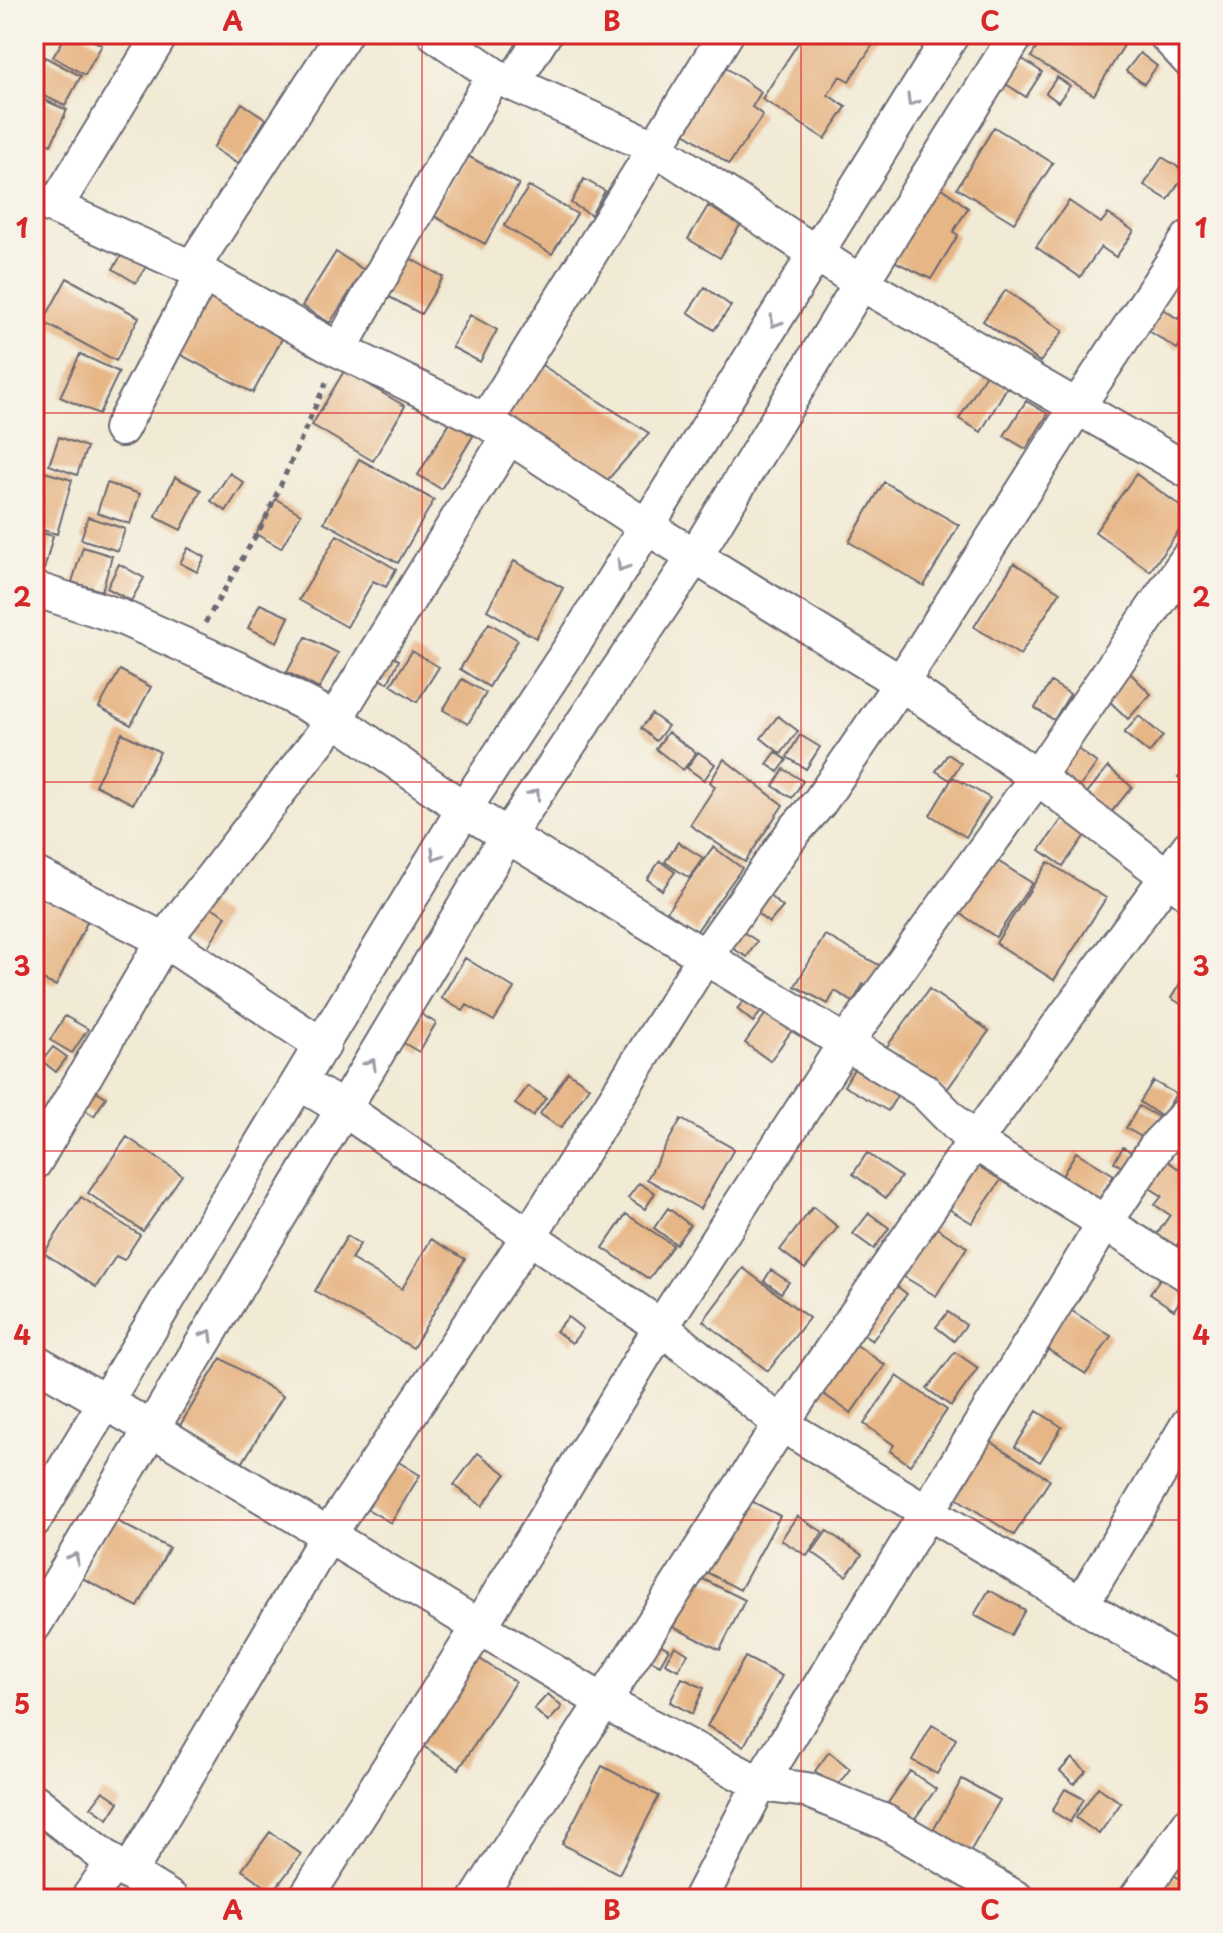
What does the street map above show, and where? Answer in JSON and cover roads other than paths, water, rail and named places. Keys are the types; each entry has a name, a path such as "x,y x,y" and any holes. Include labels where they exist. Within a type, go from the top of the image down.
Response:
{"street":[{"path":"161,34 45,201 198,271 339,350 498,428 647,527 901,683 1037,777 1178,885"},
{"path":"121,429 198,271 344,34"},
{"path":"435,34 504,79 656,148 861,283 1189,471"},
{"path":"339,350 504,79 544,34"},
{"path":"34,1163 164,940 335,719 656,148 726,34"},
{"path":"34,1520 464,809 578,637 952,34"},
{"path":"34,1625 507,836 695,556 1017,34"},
{"path":"1165,34 1189,60"},
{"path":"88,1899 121,1868 328,1535 529,1236 704,958 794,831 819,803 901,683 1189,238"},
{"path":"305,1899 480,1626 661,1327 845,1044 1037,777 1189,557"},
{"path":"34,589 121,617 240,670 335,719 464,809 924,1091 974,1142 1189,1275"},
{"path":"477,1899 781,1424 974,1142 1178,885 1189,847"},
{"path":"34,874 164,940 323,1046"},
{"path":"300,1083 344,1109 661,1327 781,1424 1189,1669"},
{"path":"700,1899 760,1784 1104,1224 1158,1144 1189,1112"},
{"path":"34,1361 602,1701 760,1784 807,1790 885,1822 1017,1899"},
{"path":"1082,1603 1189,1423"},
{"path":"34,1801 121,1868 171,1899"},
{"path":"1136,1899 1189,1824"}]}
